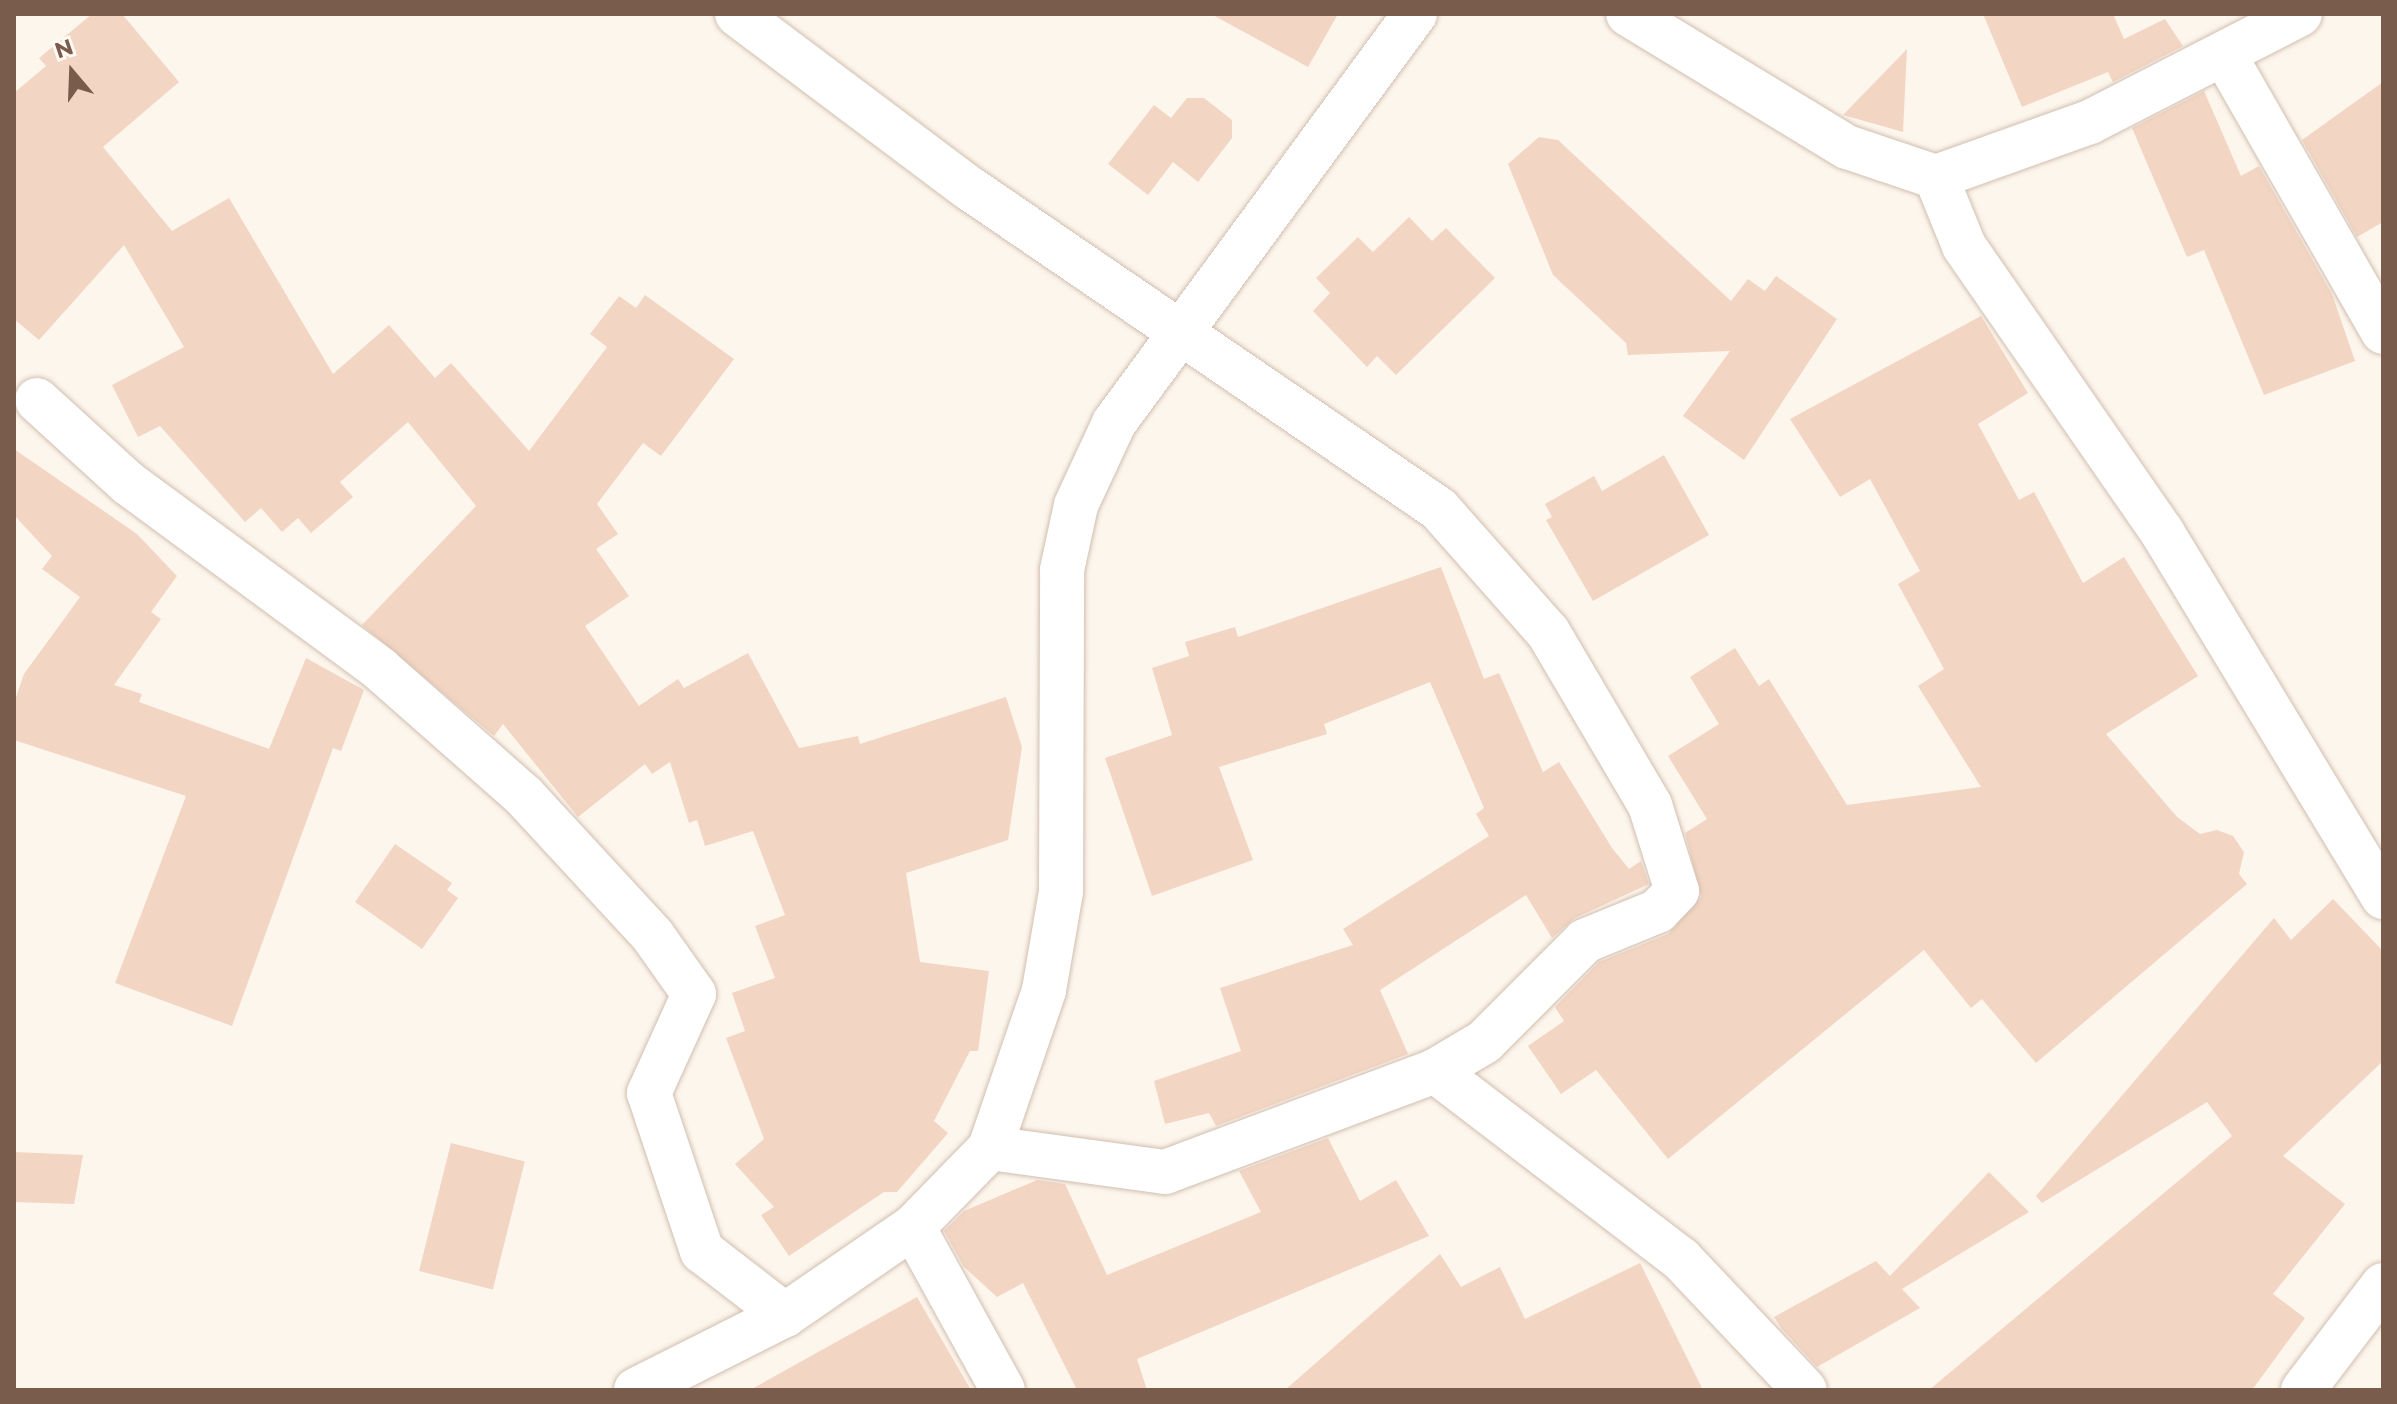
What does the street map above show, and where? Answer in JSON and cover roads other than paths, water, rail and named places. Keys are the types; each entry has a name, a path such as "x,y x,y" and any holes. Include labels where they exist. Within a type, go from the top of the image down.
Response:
{"street":[{"path":"737,14 1179,336 1439,509 1548,632 1650,805 1677,891 1658,911 1585,941 1484,1042 1435,1071 1165,1172 990,1148"},
{"path":"636,1390 785,1315 913,1227 990,1148 1044,990 1061,892 1062,570 1076,505 1114,423 1415,14"},
{"path":"1628,14 1847,147 1936,177 2090,122 2225,56 2300,14"},
{"path":"2225,56 2383,332"},
{"path":"1936,177 1964,246 2162,532 2383,897"},
{"path":"37,400 128,483 380,669 524,796 653,936 694,994 649,1093 702,1251 785,1315"},
{"path":"1435,1071 1681,1259 1805,1390"},
{"path":"913,1227 1003,1390"},
{"path":"2303,1390 2383,1285"}]}
